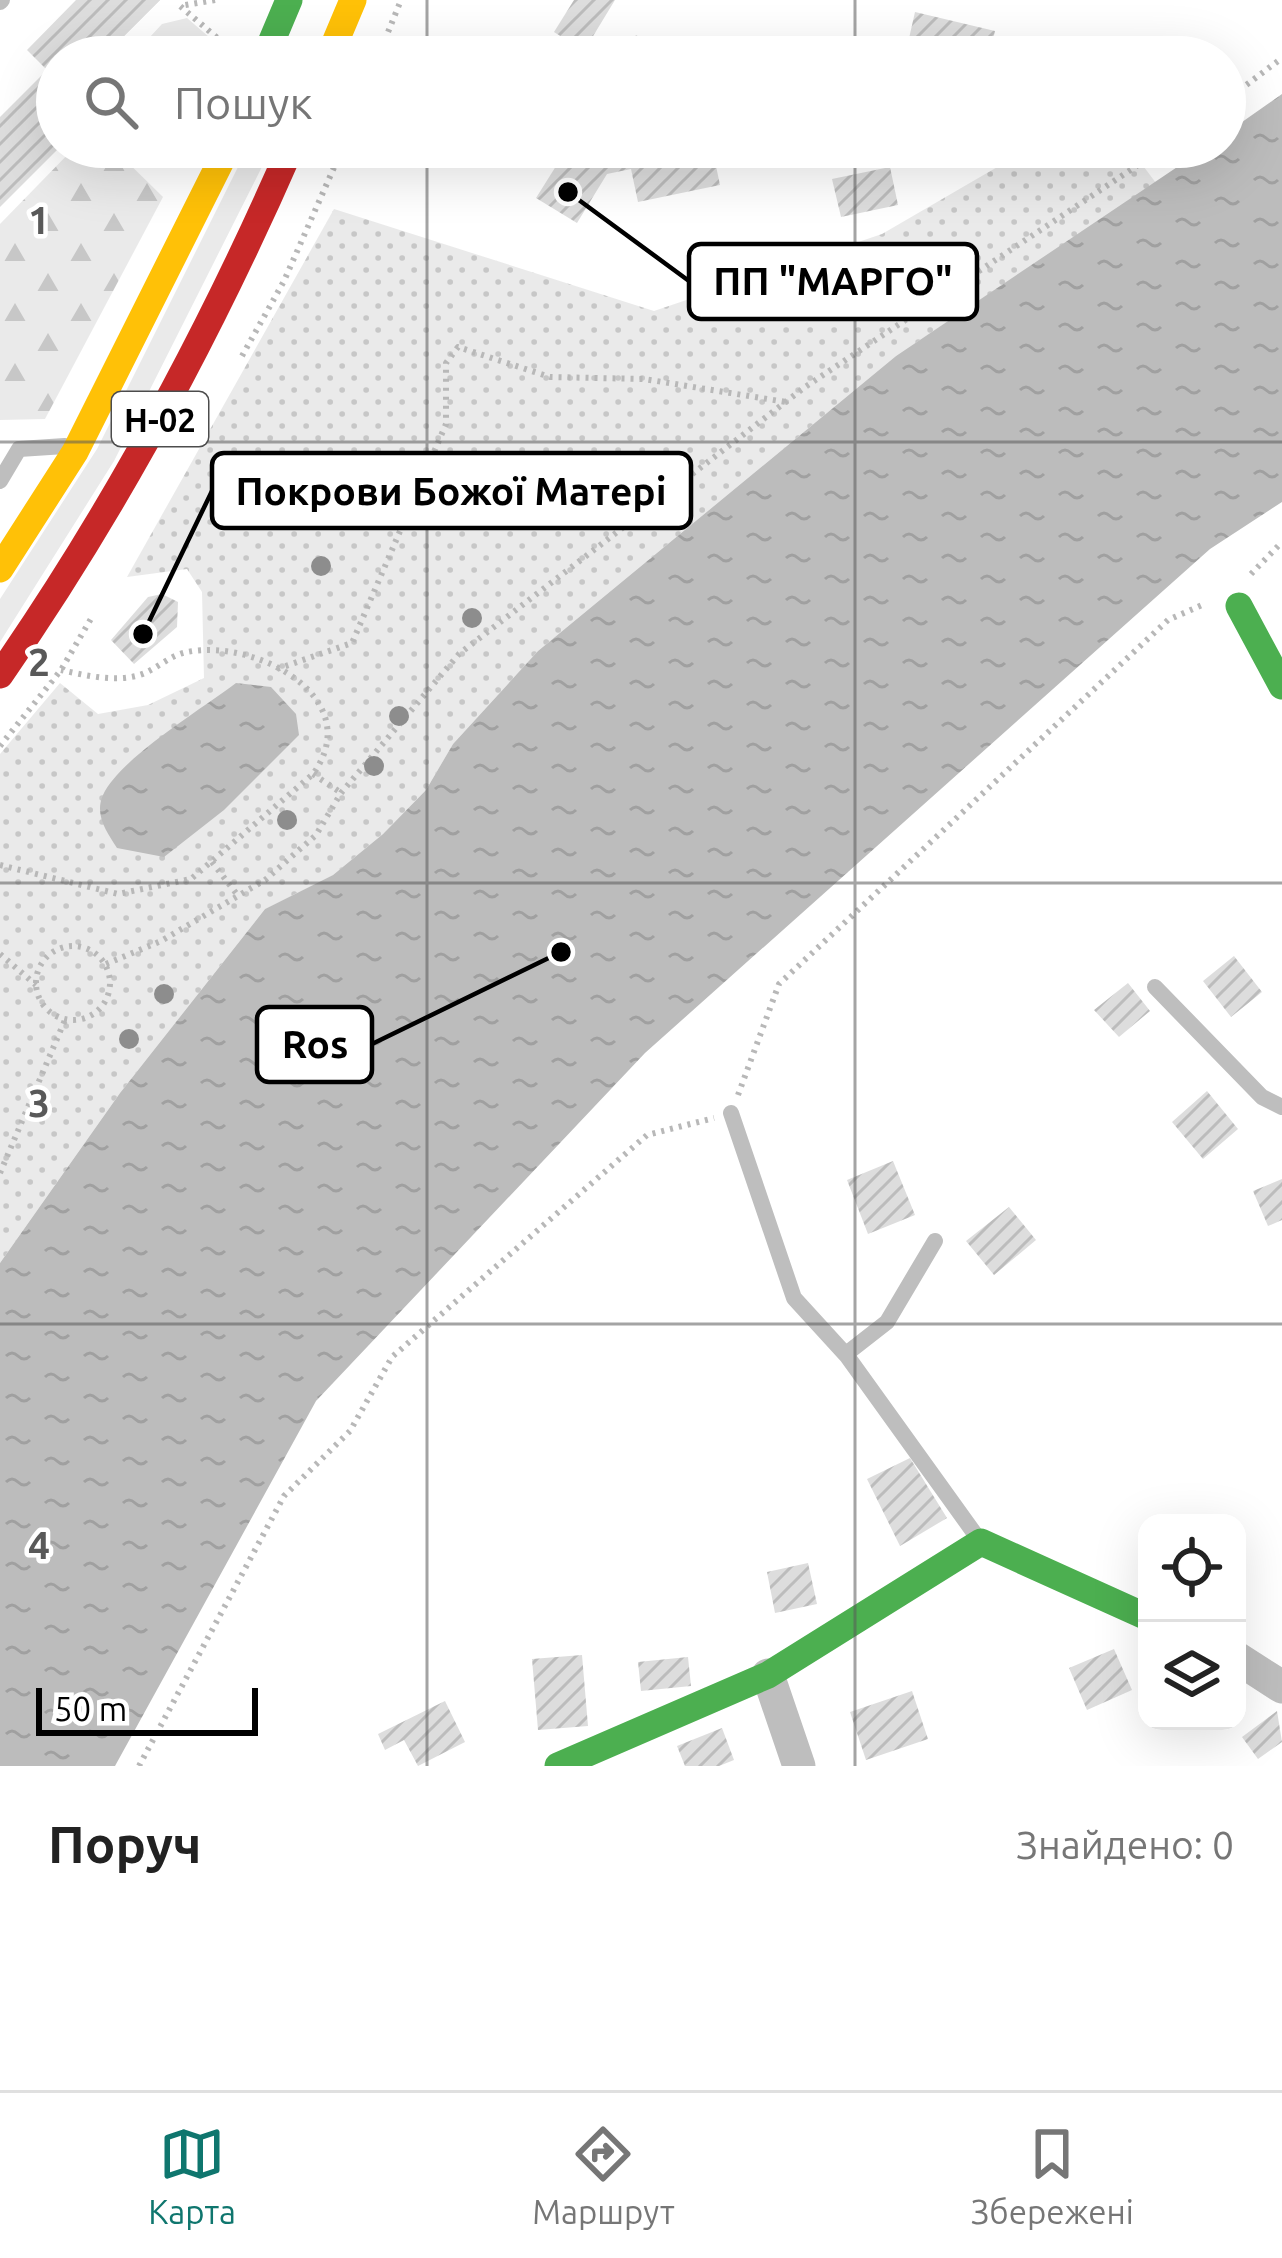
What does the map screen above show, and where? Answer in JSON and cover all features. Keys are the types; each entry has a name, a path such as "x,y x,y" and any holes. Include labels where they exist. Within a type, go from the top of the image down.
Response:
{"main road":[{"path":"265,36 289,0"},
{"path":"338,36 353,0"},
{"name":"Н-02","path":"0,569 78,446 217,168"},
{"name":"Н-02","path":"0,675 120,493 194,355 281,168"},
{"path":"1239,606 1282,686"},
{"path":"558,1766 768,1676 981,1542 1138,1613"}],"street":[{"path":"1246,1664 1282,1687"},
{"path":"768,1676 799,1766"}],"lane":[{"path":"0,481 20,449 78,446"},
{"path":"1155,987 1262,1097 1282,1107"},
{"path":"731,1113 794,1298 846,1354 981,1542"},
{"path":"846,1354 887,1322 935,1241"}],"path":[{"path":"215,0 180,6 223,36"},
{"path":"386,36 401,0"},
{"path":"1246,85 1282,58"},
{"path":"106,964 240,897 316,835 340,793 459,654 786,402 1134,168"},
{"path":"277,669 352,643 446,424 446,363 458,347 550,377 644,379 786,402"},
{"path":"140,1766 284,1496 350,1431 392,1357 647,1135 731,1113 779,984 1168,620 1214,599 1239,606 1246,579 1282,542"},
{"path":"0,866 118,894 190,879 313,774 325,757 328,716 317,695 277,669 234,655 187,652 136,676 90,677 61,670"},
{"path":"313,774 340,793"},
{"path":"212,862 240,897"},
{"path":"0,954 36,985 44,1007 65,1020 99,1010 110,988 106,964 87,948 62,947 43,961 36,985"},
{"path":"0,1173 65,1020"}],"green space":[{"path":"187,18 208,36 151,36 162,24"},
{"path":"55,168 133,168 163,197 45,419 0,420 0,224"},
{"path":"238,168 261,168 114,461 0,642 0,599 97,449"},
{"path":"996,168 1145,168 1156,183 896,356 538,651 453,744 426,790 383,834 333,875 265,909 120,1093 0,1263 0,754 60,683 98,714 148,705 204,678 202,592 187,569 127,577 334,209 654,311 882,234"}],"water":[{"path":"1282,94 1282,502 1210,549 645,1053 316,1401 115,1766 0,1766 0,1263 120,1093 265,909 333,875 383,834 426,790 453,744 538,651 896,356 1176,168 1246,168 1246,119"},
{"path":"236,683 271,687 296,714 299,735 224,810 164,857 117,848 100,809 112,781 144,750"}],"building":[{"path":"76,0 160,0 124,36 41,36"},
{"path":"574,0 615,0 593,36 554,32"},
{"path":"915,12 995,31 994,36 910,36"},
{"path":"36,81 39,168 0,207 0,117"},
{"path":"555,168 716,168 720,185 638,202 631,169 607,174 577,223 536,198"},
{"path":"890,168 898,205 841,217 832,179"},
{"path":"162,594 178,602 177,627 134,664 111,640 148,597"},
{"path":"1234,956 1262,992 1231,1017 1203,981"},
{"path":"1128,983 1150,1011 1119,1037 1094,1010"},
{"path":"1207,1091 1238,1129 1203,1159 1172,1122"},
{"path":"893,1161 915,1215 868,1234 847,1180"},
{"path":"1282,1179 1282,1220 1268,1226 1253,1191"},
{"path":"1009,1207 1036,1240 994,1275 966,1241"},
{"path":"910,1458 947,1518 900,1546 867,1479"},
{"path":"808,1563 817,1604 775,1613 767,1572"},
{"path":"1114,1649 1132,1690 1087,1710 1069,1668"},
{"path":"582,1655 588,1726 538,1730 532,1659"},
{"path":"688,1657 691,1686 641,1691 638,1662"},
{"path":"912,1691 928,1739 866,1760 850,1712"},
{"path":"445,1701 465,1742 418,1766 404,1740 385,1750 378,1734"},
{"path":"1277,1711 1282,1742 1258,1759 1242,1737"},
{"path":"722,1728 734,1760 719,1766 685,1766 677,1746"}],"traffic: fast":[{"path":"274,36 289,0"},
{"path":"1239,606 1282,686"},
{"path":"558,1766 768,1675 981,1542 1138,1613"}],"traffic: slow":[{"path":"338,36 353,0"},
{"path":"0,569 75,452 217,168"}],"traffic: jam":[{"path":"0,675 83,548 159,418 281,168"}],"place":[{"name":"ПП \"МАРГО\"","path":"568,192"},
{"name":"Покрови Божої Матері","path":"143,634"},
{"name":"Ros","path":"561,952"}]}
